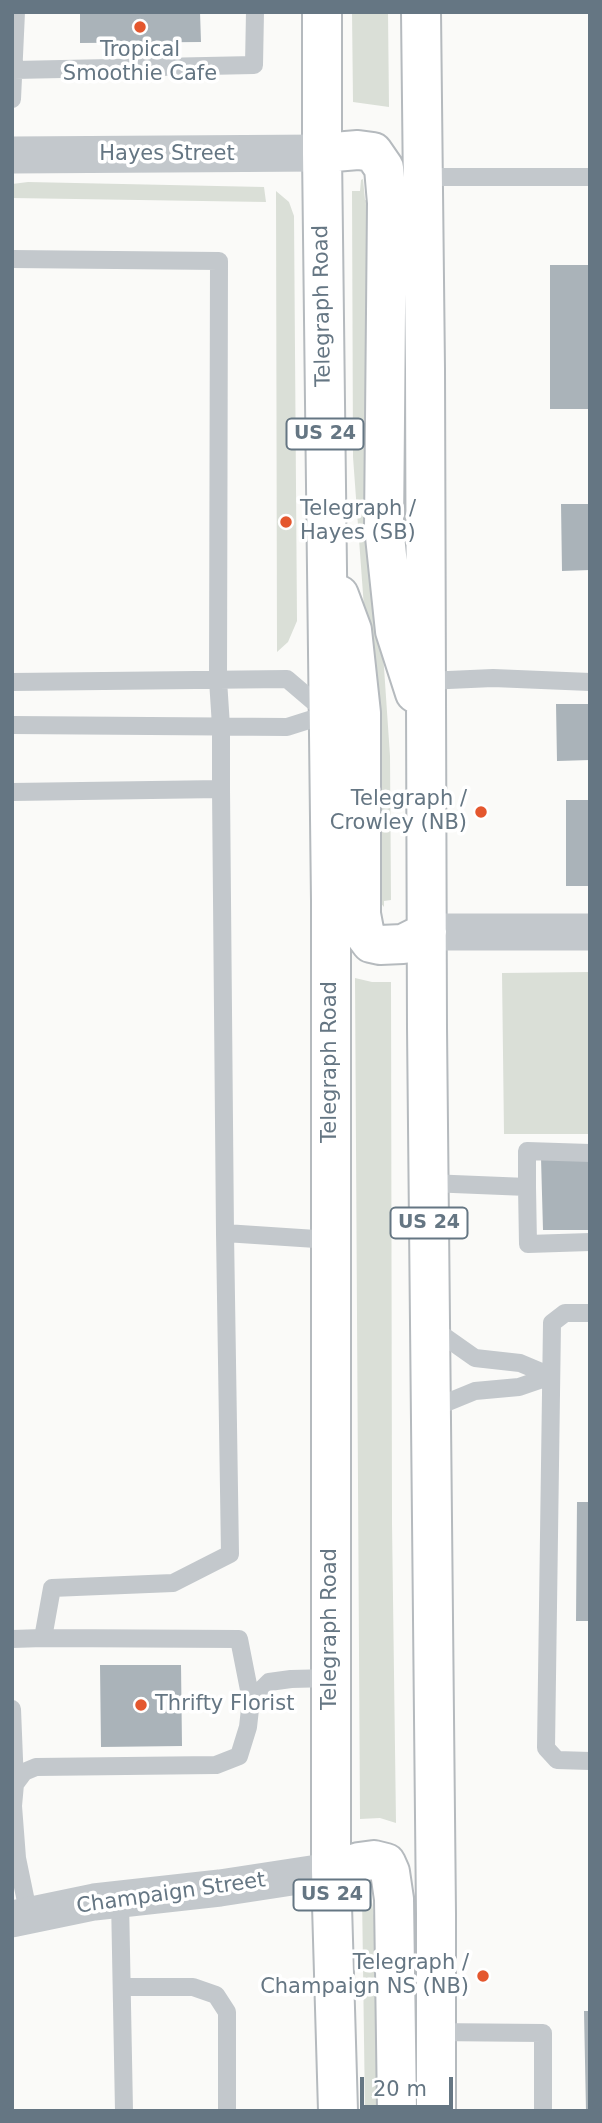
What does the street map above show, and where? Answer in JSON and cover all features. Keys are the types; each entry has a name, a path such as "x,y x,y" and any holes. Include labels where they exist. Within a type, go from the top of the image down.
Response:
{"main road":[{"name":"Telegraph Road","path":"322,12 327,714 331,901 331,1871 338,2111"},
{"name":"US 24","path":"421,12 436,2111"},
{"path":"322,153 358,149 373,152 384,168 387,203 384,527 395,631 427,727"},
{"path":"326,560 352,630 361,713 361,914 365,935 371,943 403,944 427,932"},
{"path":"331,1871 374,1860 386,1863 390,1872 394,1899 397,2111"}],"street":[{"name":"Hayes Street","path":"12,155 322,153"},
{"path":"427,932 590,932"},
{"name":"Champaign Street","path":"20,1918 120,1899 331,1871"}],"lane":[{"path":"12,99 16,12"},
{"path":"14,70 254,65 255,12"},
{"path":"422,177 590,177"},
{"path":"12,259 219,261 218,680 221,726 230,1555 173,1583 52,1588 43,1638"},
{"path":"426,681 493,678 590,682"},
{"path":"12,681 287,679 327,714"},
{"path":"12,724 287,727 327,714"},
{"path":"12,792 221,789"},
{"path":"590,1153 527,1151 528,1244 590,1242"},
{"path":"429,1183 527,1187"},
{"path":"225,1233 331,1240"},
{"path":"590,1313 565,1313 552,1323 546,1748 557,1759 590,1760"},
{"path":"430,1326 475,1358 520,1363 551,1376"},
{"path":"431,1409 475,1391 519,1387 551,1376"},
{"path":"12,1639 239,1639 251,1700 248,1727 239,1756 216,1765 36,1767 24,1772 14,1784"},
{"path":"251,1700 269,1682 331,1678"},
{"path":"12,1709 13,1806 20,1918"},
{"path":"120,1899 124,2111"},
{"path":"122,1987 193,1987 216,1995 227,2012 227,2111"},
{"path":"396,2032 542,2033 543,2111"}],"shaded area":[{"path":"352,12 388,12 389,107 353,102"},
{"path":"363,179 365,200 373,201 374,520 390,756 391,900 384,901 384,907 379,901 372,717 353,457 352,191 360,191"},
{"path":"28,182 264,187 266,202 12,198 12,184"},
{"path":"276,191 289,202 294,216 297,621 288,642 277,652"},
{"path":"590,972 590,1134 504,1134 502,973"},
{"path":"355,978 391,982 392,1523 396,1823 380,1818 360,1819"},
{"path":"362,1894 371,1895 374,1917 382,1921 385,2111 365,2111"}],"building":[{"name":"Tropical Smoothie Cafe","path":"80,12 200,12 201,42 80,43"},
{"path":"550,265 590,265 590,409 550,409"},
{"path":"561,504 590,504 590,570 562,571"},
{"path":"556,704 590,704 590,760 557,761"},
{"path":"566,800 590,800 590,886 566,886"},
{"path":"590,1157 590,1230 543,1230 541,1158"},
{"path":"577,1502 590,1502 590,1621 576,1621"},
{"name":"Thrifty Florist","path":"100,1665 181,1665 182,1746 101,1747"},
{"path":"584,2011 590,2011 590,2111 586,2111"}],"place":[{"name":"Tropical Smoothie Cafe","path":"140,27"},
{"name":"Telegraph / Hayes (SB)","path":"286,522"},
{"name":"Telegraph / Crowley (NB)","path":"481,812"},
{"name":"Thrifty Florist","path":"141,1705"},
{"name":"Telegraph / Champaign NS (NB)","path":"483,1976"}]}
